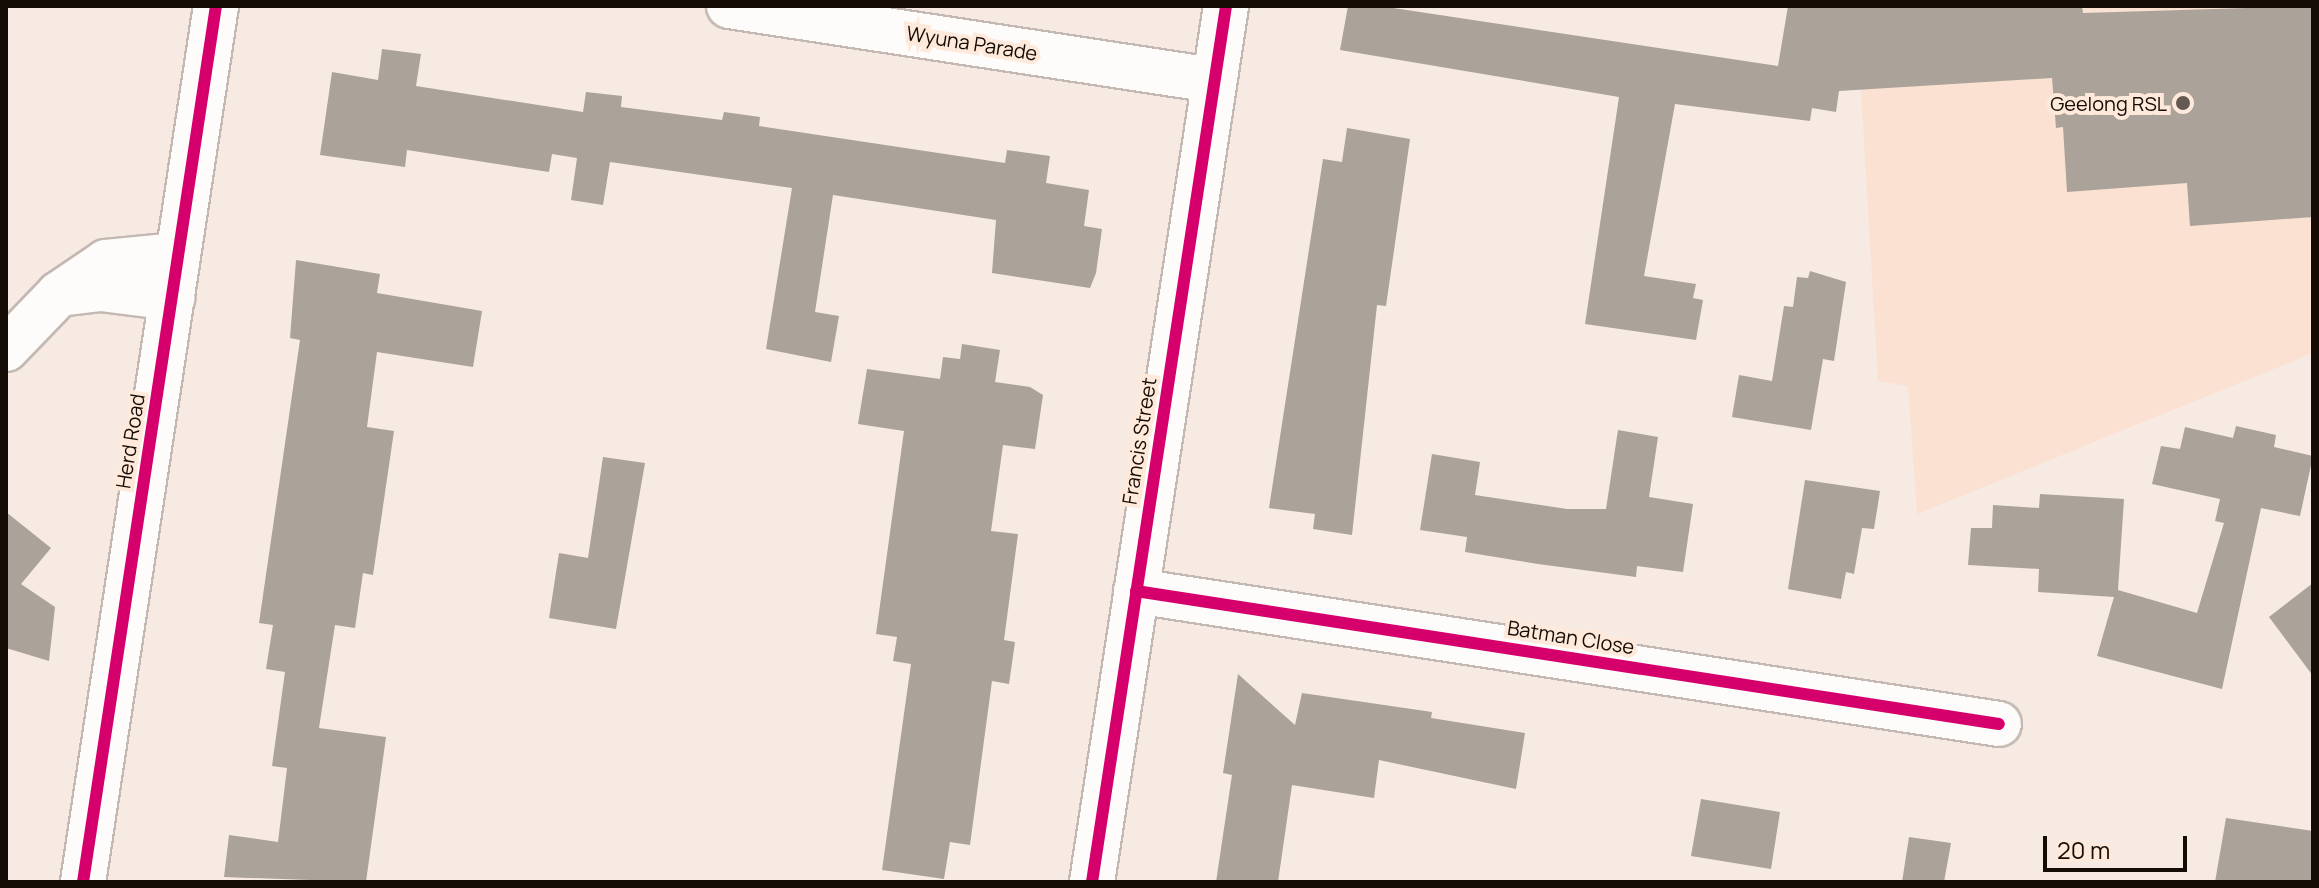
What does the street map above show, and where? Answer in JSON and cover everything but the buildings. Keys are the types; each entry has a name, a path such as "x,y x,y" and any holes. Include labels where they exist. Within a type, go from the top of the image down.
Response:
{"street":[{"name":"Herd Road","path":"83,882 216,6"},
{"name":"Wyuna Parade","path":"729,6 1214,80"},
{"name":"Francis Street","path":"1092,882 1226,6"},
{"path":"6,349 59,294 106,262 178,255"},
{"path":"59,294 101,289 172,298"},
{"name":"Batman Close","path":"1136,591 1999,724"}],"shaded area":[{"path":"1856,6 2313,6 2313,353 1917,514 1908,386 1878,381"}],"cycle path":[{"path":"83,882 216,6"},
{"path":"1092,882 1226,6"},
{"path":"1136,591 1999,724"}],"place":[{"name":"Geelong RSL","path":"2183,103"}]}
